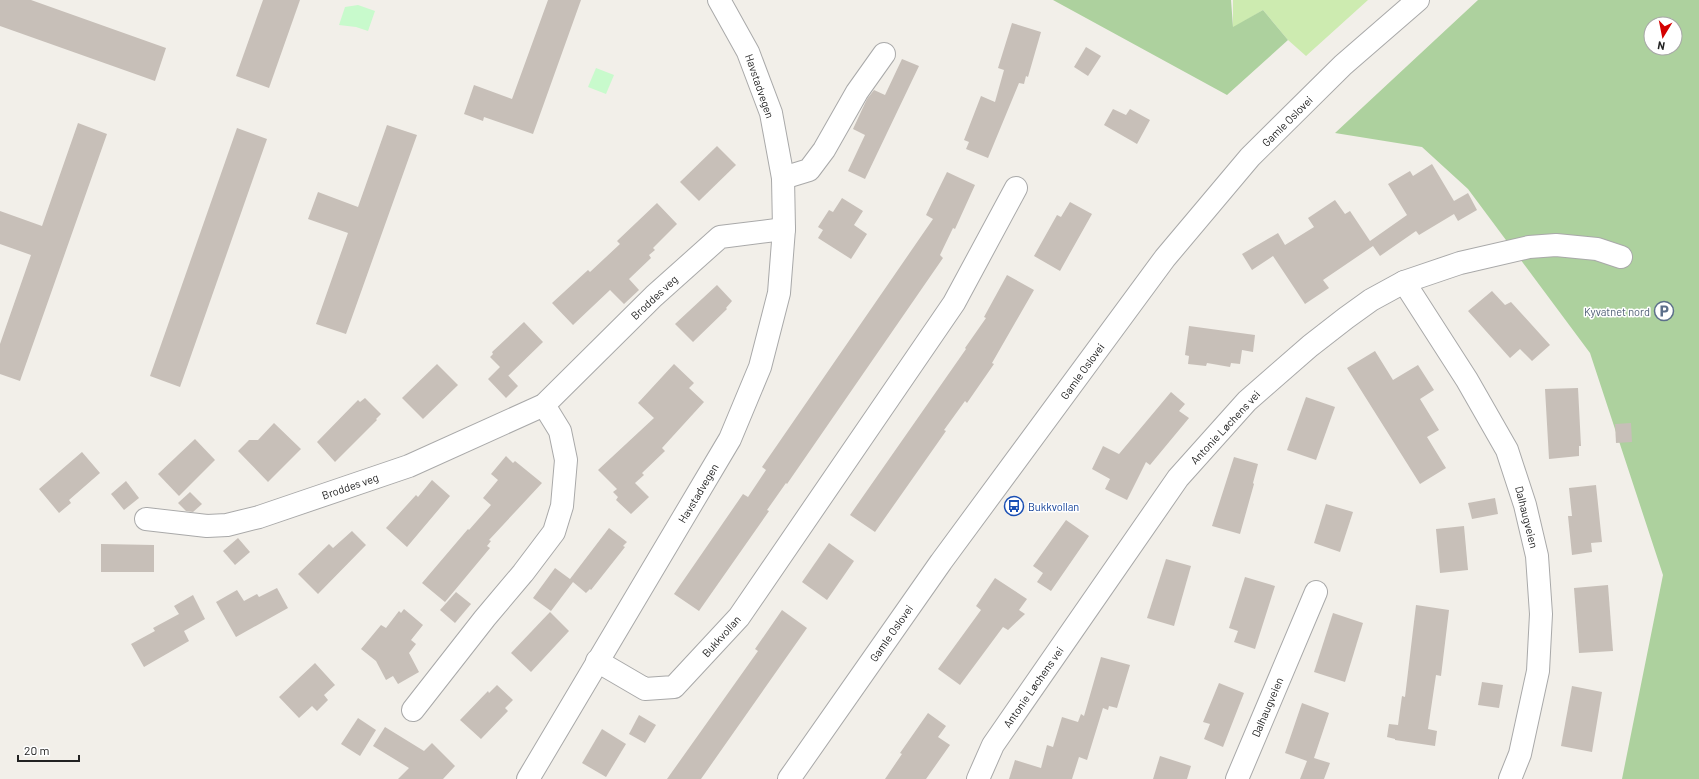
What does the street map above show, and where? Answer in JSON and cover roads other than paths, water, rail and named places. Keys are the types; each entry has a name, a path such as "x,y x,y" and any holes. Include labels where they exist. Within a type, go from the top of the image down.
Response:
{"street":[{"name":"Havstadvegen","path":"528,779 730,439 760,367 777,300 784,229 784,178 771,113 748,52 719,0"},
{"name":"Gamle Oslovei","path":"789,779 941,562 1165,258 1250,158 1343,65 1418,0"},
{"path":"784,178 810,170 824,150 857,92 884,54"},
{"name":"Bukkvollan","path":"597,661 645,689 674,687 739,617 954,303 1016,188"},
{"name":"Broddes veg","path":"146,520 207,526 227,525 259,517 409,466 544,405 654,296 720,237 784,229"},
{"name":"Antonie Løchens vei","path":"978,779 993,745 1178,478 1247,401 1310,346 1371,300 1404,282 1460,263 1529,247 1556,245 1596,249 1621,257"},
{"name":"Dalhaugveien","path":"1404,282 1467,380 1507,450 1526,505 1537,556 1541,614 1538,671 1520,754 1510,779"},
{"path":"413,710 485,618 523,574 554,532 562,506 566,460 560,431 544,405"},
{"name":"Dalhaugveien","path":"1237,779 1316,592"}],"place":[{"name":"Kyvatnet nord","path":"1664,311"},
{"name":"Bukkvollan","path":"1014,506"}]}
